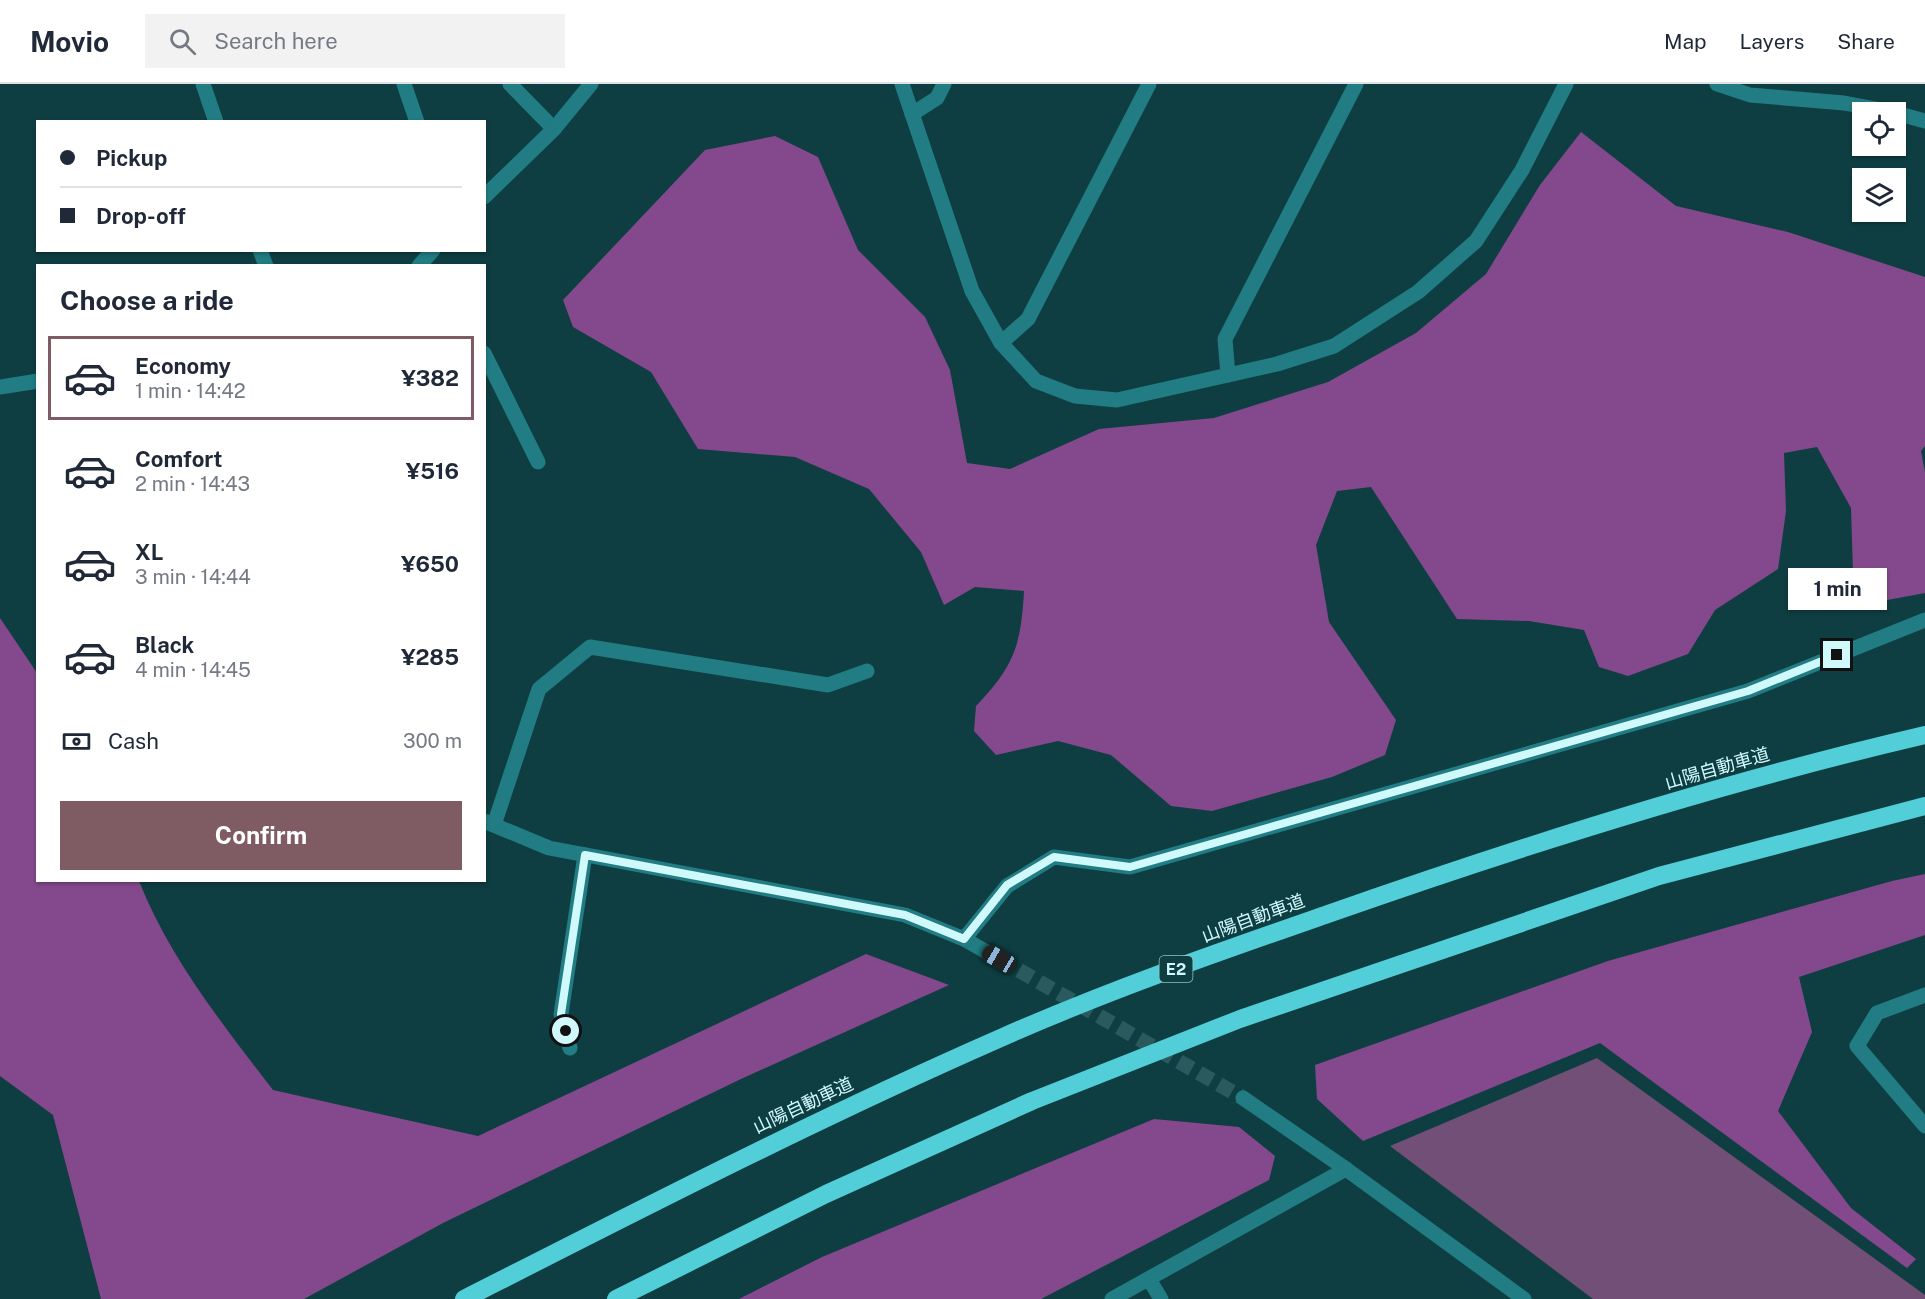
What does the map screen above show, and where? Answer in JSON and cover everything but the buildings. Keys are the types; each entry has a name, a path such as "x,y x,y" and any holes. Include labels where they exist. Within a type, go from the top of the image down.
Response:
{"highway":[{"name":"山陽自動車道","path":"464,1299 801,1128 1007,1035 1218,953 1431,878 1646,810 1860,750 1925,735"},
{"path":"616,1299 826,1194 1021,1106 1240,1019 1659,876 1925,806"}],"street":[{"path":"203,84 215,120"},
{"path":"404,84 416,120"},
{"path":"510,84 555,129"},
{"path":"486,195 555,129 591,84"},
{"path":"902,84 972,291 1001,343 1036,381 1075,396 1117,400 1277,364 1334,346 1418,292 1476,241 1522,170 1566,84"},
{"path":"912,114 938,98 944,84"},
{"path":"1001,343 1028,319 1149,84"},
{"path":"1228,375 1225,339 1356,84"},
{"path":"1717,84 1750,95 1852,105"},
{"path":"1906,116 1925,121"},
{"path":"422,264 431,252"},
{"path":"486,357 538,462"},
{"path":"0,387 36,381"},
{"path":"964,939 1007,885 1054,857 1130,867 1748,691 1925,620"},
{"path":"867,671 828,685 590,648 539,689 489,823 549,848 905,915 964,939 999,959"},
{"path":"570,1048 561,1014 585,855"},
{"path":"1925,994 1877,1013 1857,1046 1925,1126"},
{"path":"1244,1098 1346,1169 1524,1299"},
{"path":"1112,1299 1346,1169"},
{"path":"1149,1278 1161,1299"}],"shaded area":[{"path":"1581,132 1676,206 1788,232 1925,277 1925,446 1921,451 1925,472 1925,593 1882,601 1853,572 1851,508 1817,447 1784,453 1786,511 1778,569 1715,610 1688,654 1628,676 1599,667 1584,630 1529,621 1457,619 1371,487 1337,491 1316,545 1329,622 1396,720 1385,755 1332,777 1212,811 1171,806 1111,755 1058,741 996,755 974,731 976,706 999,679 1013,654 1021,627 1024,591 975,587 944,605 921,552 869,489 795,457 698,449 651,372 573,327 563,300 705,150 775,136 818,157 858,250 925,317 950,370 967,463 1010,469 1099,429 1214,418 1328,382 1416,333 1486,274 1540,185"},
{"path":"0,618 36,672 36,882 139,882 166,937 198,990 273,1090 478,1136 866,954 949,985 741,1079 443,1223 304,1299 101,1299 53,1115 0,1076"},
{"path":"1925,874 1925,935 1799,977 1812,1032 1778,1111 1851,1208 1916,1259 1907,1268 1600,1043 1363,1141 1317,1099 1315,1065 1608,961 1892,881"},
{"path":"1597,1058 1925,1295 1925,1299 1593,1299 1390,1146"},
{"path":"1154,1119 1239,1127 1275,1156 1269,1180 1041,1299 739,1299 822,1257"}],"tunnel":[{"path":"999,959 1243,1098"}],"route":[{"path":"566,1031 561,1014 585,855 905,915 964,939 1007,885 1054,857 1130,867 1748,691 1837,655"}]}
